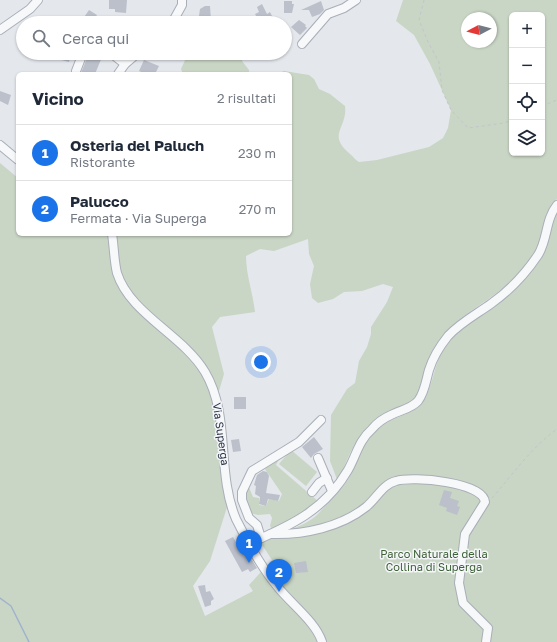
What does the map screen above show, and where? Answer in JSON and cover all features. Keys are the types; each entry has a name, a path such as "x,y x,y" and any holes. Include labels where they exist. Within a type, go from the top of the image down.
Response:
{"street":[{"path":"19,16 38,0"},
{"path":"176,16 182,4 182,0"},
{"path":"302,44 328,14 344,8 356,0"},
{"path":"0,30 16,18"},
{"path":"76,71 80,60"},
{"path":"120,60 125,64"},
{"path":"119,72 130,60"},
{"path":"0,145 16,158"},
{"path":"250,543 311,513 332,491 348,470 361,442 371,429 382,420 411,407 418,401 424,389 435,355 450,334 461,323 509,289 534,260 544,244 550,215 557,205"},
{"name":"Via Superga","path":"112,236 117,273 127,293 193,355 205,371 212,386 220,419 228,491 236,518 276,586 316,630 322,642"},
{"path":"261,538 257,525 249,518 242,500 242,492 252,471 299,442 321,420"},
{"path":"318,458 332,491"},
{"path":"312,492 319,483 327,478"},
{"path":"270,534 295,533 338,524 368,506 382,489 393,481 401,479 437,480 474,490 481,494 485,502 466,534 460,583 463,603 488,628 486,642"}],"path":[{"path":"424,0 419,20 428,42 439,62 442,90 451,110 468,128 509,121"},
{"path":"545,105 557,100"},
{"path":"485,502 490,500 539,443 557,430"}],"green space":[{"path":"403,0 557,0 557,199 549,209 538,246 523,268 503,288 460,319 441,338 432,353 418,393 414,399 407,404 382,415 366,428 355,444 338,482 330,461 331,415 347,389 355,383 359,361 367,347 371,334 371,327 387,302 393,287 383,284 362,291 344,292 333,299 318,303 312,298 310,284 314,266 309,254 308,239 274,251 260,249 246,256 247,270 255,312 220,317 212,327 224,374 219,391 194,354 132,295 119,272 116,236 292,236 292,72 309,75 314,79 319,89 330,94 345,106 344,120 339,136 340,141 343,147 359,162 377,160 429,147 443,138 448,128 451,110 430,64 414,35 396,21"},
{"path":"185,60 242,60 249,72 182,72 181,69"},
{"name":"Parco Naturale della Collina di Superga","path":"0,163 16,176 16,236 111,236 120,285 191,357 213,390 228,504 210,561 193,586 205,616 253,591 249,585 272,560 259,540 297,527 311,520 317,515 347,481 362,448 373,432 385,423 413,411 422,403 430,387 437,362 452,337 467,324 494,307 514,290 532,271 542,257 545,252 552,222 557,211 557,642 0,642"},
{"path":"291,450 317,472 306,486 279,464"},
{"path":"280,457 276,465 319,502 310,511 272,529 270,526 272,518 270,514 258,515 250,513 245,493 248,485 253,497 259,498 259,505 266,506 269,499 279,501 282,494 265,469"}],"building":[{"path":"109,0 127,0 126,13 115,12 115,9 109,9"},
{"path":"284,1 292,1 292,4 294,4 292,13 284,13"},
{"path":"321,1 324,10 320,14 312,17 309,10 301,10"},
{"path":"262,4 267,14 270,12 272,16 256,16 255,14 259,12 257,7"},
{"path":"205,6 210,6 211,16 199,16 200,9"},
{"path":"89,10 97,15 96,16 85,16"},
{"path":"299,20 306,25 305,26 307,28 300,35 292,26"},
{"path":"86,60 101,60 96,72 81,72"},
{"path":"144,60 159,66 156,72 139,71"},
{"path":"0,91 11,95 8,105 0,101"},
{"path":"234,397 246,397 246,409 234,409"},
{"path":"314,437 323,449 314,454 311,458 302,447"},
{"path":"239,439 241,451 233,452 231,440"},
{"path":"263,471 267,472 269,476 266,493 280,495 278,501 268,499 266,506 259,504 260,497 255,494 256,486 254,485 257,475"},
{"path":"444,490 452,492 450,498 459,501 457,506 460,507 457,515 446,511 447,508 439,505"},
{"path":"233,537 243,554 247,552 257,568 250,572 248,569 242,572 225,541"},
{"path":"306,561 308,572 296,573 294,563"},
{"path":"205,585 206,592 210,591 214,599 211,601 211,605 205,607 198,586"}],"waterway":[{"path":"0,598 11,606 29,642"}],"place":[{"name":"Osteria del Paluch","path":"249,563"},
{"name":"Palucco","path":"279,592"}]}
